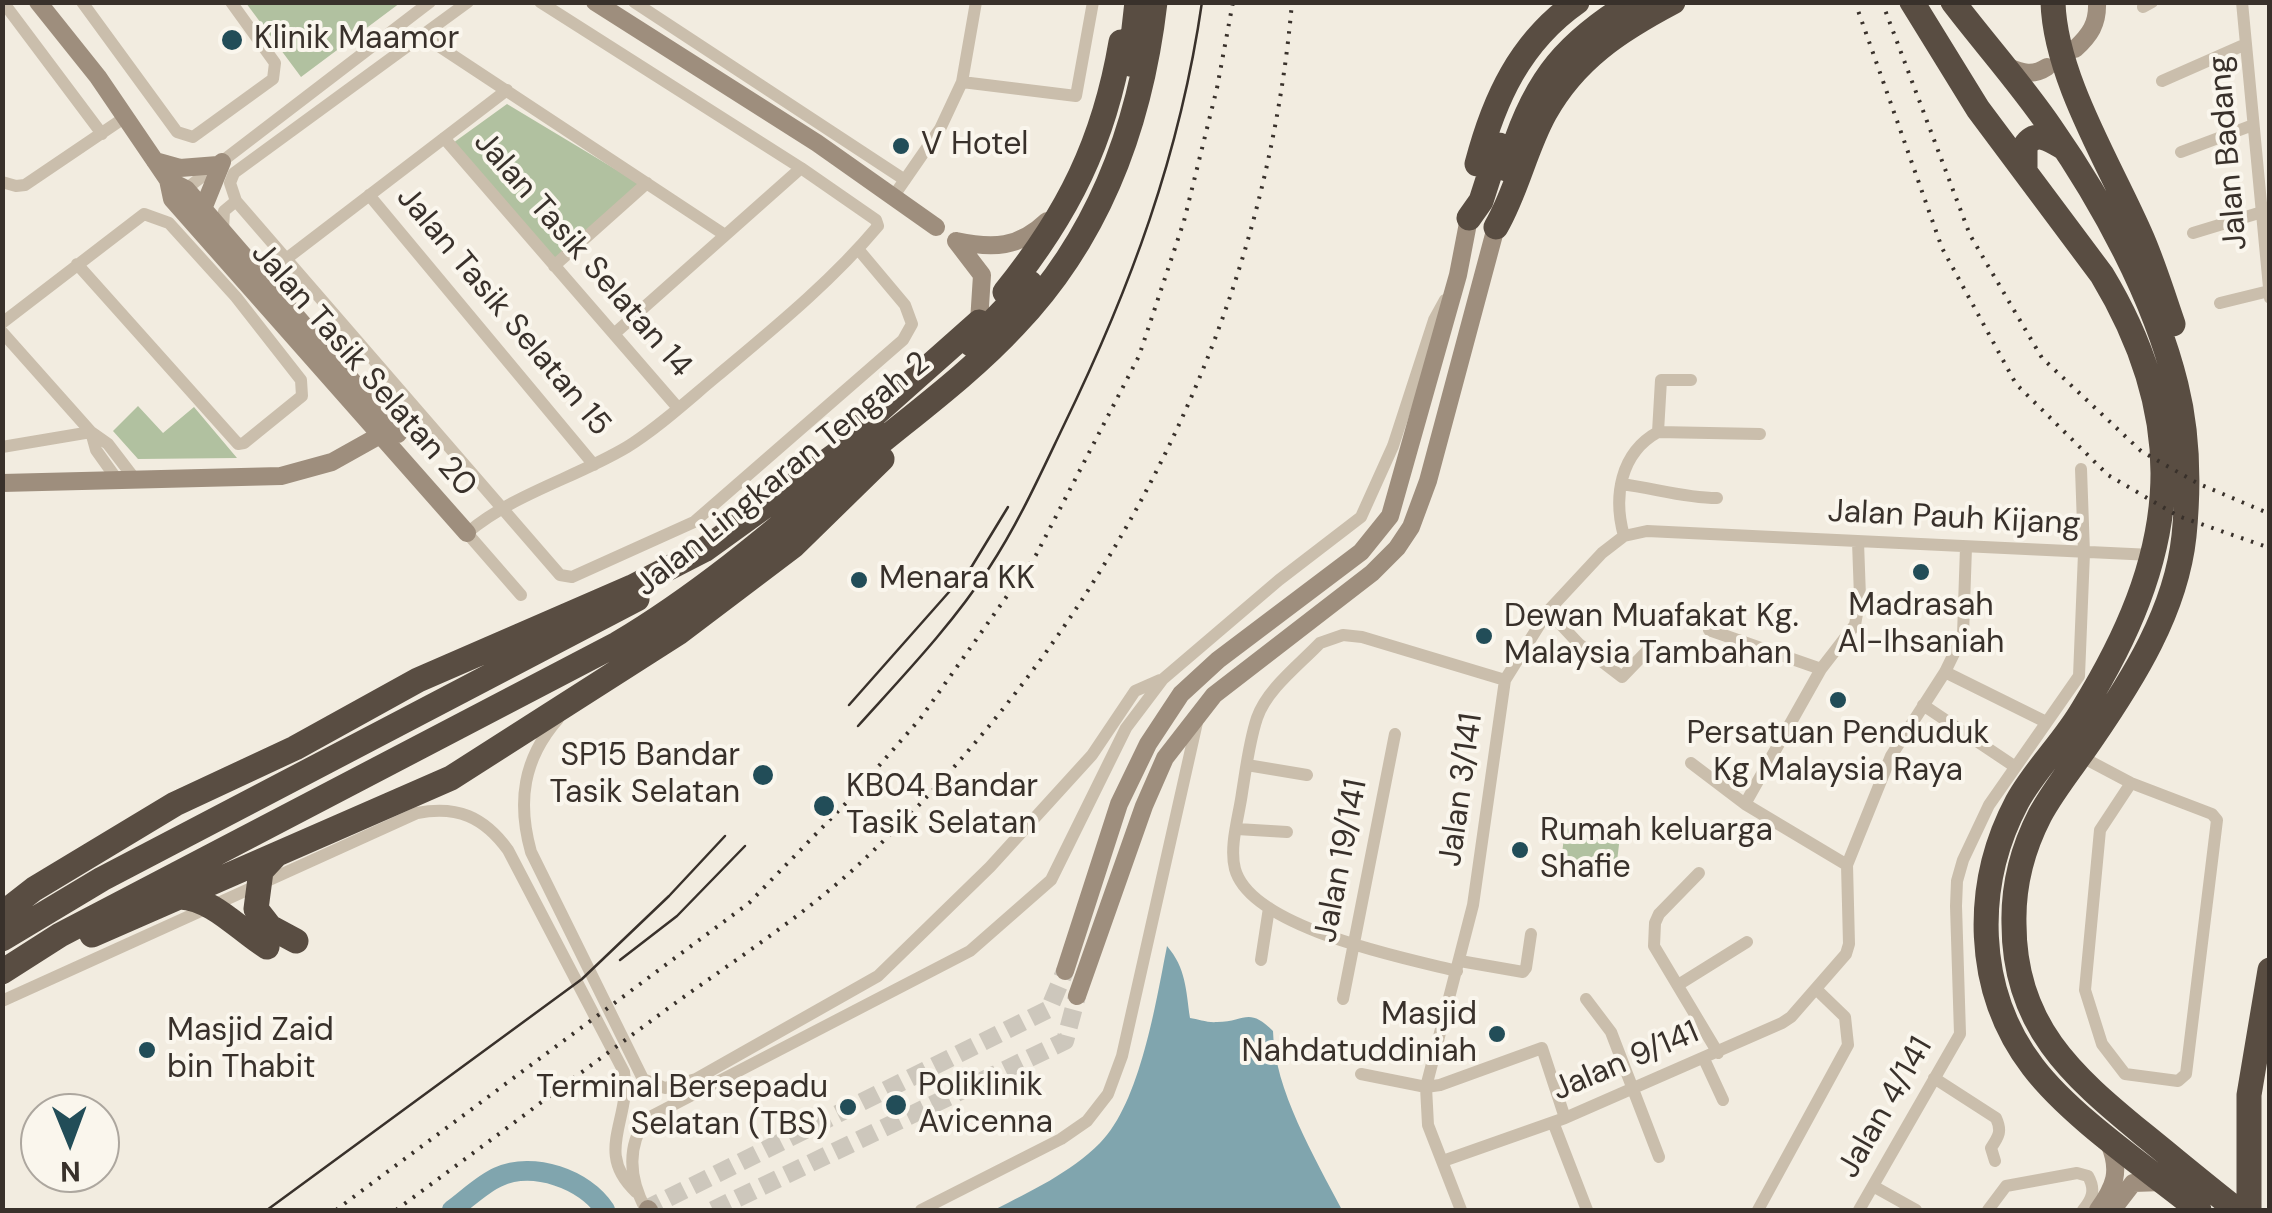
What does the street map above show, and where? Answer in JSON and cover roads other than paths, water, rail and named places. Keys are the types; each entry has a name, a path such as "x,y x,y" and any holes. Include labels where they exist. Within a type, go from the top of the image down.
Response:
{"highway":[{"name":"Jalan Lingkaran Tengah 2","path":"2,939 102,878 628,605 687,568 804,475 979,322 1042,247 1092,152 1107,108 1127,2"},
{"path":"2,914 64,869 176,804 295,748 418,680 632,587 704,550 928,389 1020,295 1070,229 1102,170 1127,94 1137,2"},
{"name":"Jalan Lingkaran Tengah 2","path":"8,962 617,644 672,611 905,421 1014,327 1088,227 1131,126 1145,70 1153,2"},
{"path":"8,962 129,878 245,827 648,625 715,579 932,395 1028,300 1071,248 1115,172 1137,95 1153,2"},
{"path":"1469,218 1481,201 1509,113 1528,80 1552,47 1604,2"},
{"path":"1496,227 1497,199 1522,120 1538,89 1558,60 1584,36 1633,2"},
{"path":"1496,227 1511,200 1544,114 1572,74 1598,46 1673,2"},
{"path":"1953,2 2025,71 2034,106 2064,148 2134,272 2160,331 2177,386 2186,456 2183,540 2170,591 2132,680 2042,812 2022,856 2016,881 2016,966 2037,1024 2064,1065 2236,1210"},
{"path":"2053,2 2060,49 2071,80 2143,240 2184,354 2195,431 2186,456"},
{"path":"1469,218 1474,177 1503,85 1533,40 1571,5"},
{"path":"1913,7 1978,109 2102,275 2139,349 2162,439 2163,483 2155,556 2143,592 2111,663 2080,715 2019,798 1994,860 1985,908 1989,971 1999,1006 2030,1064 2104,1133 2199,1210"},
{"path":"1978,109 1996,118 2013,116 2025,71"},
{"path":"2025,172 2025,146 2032,138 2042,137 2064,148"},
{"path":"8,962 67,946 416,796 678,634 793,546 892,447 905,421"},
{"path":"51,910 59,894 76,878 146,834 220,793 559,624 677,558 775,482 804,475"},
{"path":"420,694 412,704 408,721 410,746 421,761 462,766"},
{"path":"340,735 365,732 378,736 390,746 402,770 400,785 391,799 367,816"},
{"path":"280,852 262,871 256,909 270,927 296,941"},
{"path":"180,897 207,904 267,948"},
{"path":"2249,1210 2248,1140 2255,1046 2270,970"}],"street":[{"path":"3,2 8,20 102,134"},
{"path":"82,2 181,136 199,136 272,82 275,63 231,2"},
{"path":"203,209 224,167 430,2"},
{"path":"175,190 224,167 468,2"},
{"path":"471,529 500,508 594,465 639,439 774,328 858,249 878,223 801,168 540,2"},
{"path":"595,2 817,143 956,240 980,246 1008,246 1022,241 1072,196"},
{"path":"634,2 905,180"},
{"path":"893,197 940,129 962,82 976,2"},
{"path":"962,82 1076,96 1093,2"},
{"path":"2075,49 2090,35 2097,20 2097,2"},
{"name":"Jalan Badang","path":"2242,2 2269,294"},
{"name":"Jalan Tasik Selatan 20","path":"44,5 175,190 388,431"},
{"path":"422,34 725,235"},
{"path":"2162,82 2246,44"},
{"path":"286,258 506,90"},
{"path":"2,182 25,185 124,118"},
{"path":"2181,152 2253,125"},
{"name":"Jalan Tasik Selatan 14","path":"444,138 678,408"},
{"path":"154,162 180,168 224,167"},
{"path":"224,167 236,201 500,508 565,577 694,522 903,340 912,324 905,306 858,249"},
{"path":"614,334 801,168"},
{"path":"554,266 647,183"},
{"name":"Jalan Tasik Selatan 20","path":"175,190 203,209 223,230 471,529 521,595"},
{"name":"Jalan Tasik Selatan 15","path":"370,195 594,465"},
{"path":"223,230 224,210 236,201"},
{"path":"2194,233 2262,212"},
{"path":"2,322 76,264 144,214 169,222 236,297 304,387 302,396 238,444 76,264"},
{"path":"1065,971 1120,804 1148,744 1181,694 1218,660 1353,559 1378,535 1390,516 1458,275 1469,218"},
{"path":"1077,996 1165,758 1200,711 1233,679 1372,573 1397,548 1411,526 1428,481 1496,227"},
{"path":"956,240 982,275 979,322"},
{"path":"636,1192 632,1152 637,1132 646,1119 938,969 992,934 1051,880 1126,728 1163,679 1279,580 1361,517 1393,446 1434,320 1458,275"},
{"path":"2220,303 2269,294"},
{"path":"2,332 91,432 96,450 125,478"},
{"path":"1658,432 1661,380 1691,380"},
{"path":"2,483 281,476 332,462 388,431"},
{"path":"2,447 91,432"},
{"path":"1624,536 1617,504 1621,484 1639,446 1658,432 1760,434"},
{"path":"1923,705 2014,766 2079,676 2084,553 2081,469"},
{"path":"1621,484 1667,489 1687,498 1717,498"},
{"name":"Jalan Pauh Kijang","path":"1624,536 1648,531 2155,556"},
{"name":"Jalan 3/141","path":"1461,1210 1428,1126 1426,1087 1474,905 1506,680 1548,611 1602,552 1624,536"},
{"path":"1745,804 1820,668 1855,625 1860,597 1858,542"},
{"path":"1691,762 1745,804 1847,865 1891,756 1945,672 1963,635 1966,547"},
{"path":"1548,611 1579,644 1622,677 1650,649"},
{"path":"1709,630 1820,668"},
{"path":"678,634 561,716 534,750 524,783 524,828 531,852 644,1079 664,1088 696,1079 878,976 990,866 1092,755 1135,691 1163,679"},
{"path":"1506,680 1362,637 1331,638 1320,643 1257,718 1234,857 1238,875 1269,908 1353,945 1459,966 1523,972 1531,934"},
{"path":"1945,672 2046,722"},
{"path":"921,1210 1061,1139 1086,1121 1108,1094 1122,1056 1200,711"},
{"name":"Jalan 19/141","path":"1343,999 1395,734"},
{"path":"2080,756 2131,782 2212,814 2217,820 2186,1074 2178,1081 2124,1074 2102,1044 2086,997 2100,830 2131,782"},
{"path":"1247,766 1307,774"},
{"name":"Jalan 4/141","path":"1859,1210 1960,1034 1957,881 1989,804 2014,766"},
{"path":"2,1001 417,813 460,812 486,824 508,850 624,1072 625,1099 617,1129 616,1164 647,1210"},
{"path":"1237,828 1287,832"},
{"name":"Jalan 9/141","path":"1443,1161 1559,1120 1718,1053 1791,1017 1846,954 1847,865"},
{"path":"1699,873 1659,914 1654,946 1718,1053"},
{"path":"1260,960 1269,908"},
{"path":"1678,985 1747,942"},
{"path":"1758,1210 1848,1046 1845,1017 1816,989"},
{"path":"1586,1000 1611,1032 1658,1157"},
{"path":"1361,1074 1426,1087 1440,1086 1542,1048 1587,1210"},
{"path":"1704,1059 1724,1100"},
{"path":"696,1079 752,1066"},
{"path":"1934,1078 1996,1118 2000,1127 1992,1148 1995,1161"},
{"path":"2098,1210 2116,1180 2115,1156 2104,1133"},
{"path":"1988,1210 2006,1186 2076,1173 2088,1176 2092,1184 2093,1193 2084,1210"},
{"path":"2112,1210 2133,1183 2164,1182"},
{"path":"1873,1186 1916,1210"}],"water":[{"path":"1167,946 1182,971 1190,1018 1214,1022 1252,1017 1273,1031 1288,1099 1342,1210 994,1210 1076,1163 1114,1125 1136,1078"}],"waterway":[{"path":"452,1210 492,1180 527,1171 572,1182 605,1210"}],"tunnel":[{"path":"644,1210 1049,1009 1065,971"},
{"path":"713,1210 1065,1041 1077,996"}],"tram line":[{"path":"858,726 975,589 1019,517 1063,427 1110,324 1149,220 1180,114 1202,2"},
{"path":"849,705 972,566 1008,507"},
{"path":"267,1210 582,979 725,836"},
{"path":"620,960 677,916 745,846"}],"railway":[{"path":"336,1210 749,903 848,801 920,719 1036,555 1139,356 1184,221 1217,88 1233,2"},
{"path":"396,1210 835,886 943,779 1023,684 1093,582 1155,475 1206,362 1246,246 1275,125 1292,2"},
{"path":"1855,2 1942,248 2016,384 2108,475 2178,516 2270,548"},
{"path":"1882,2 1970,235 2042,358 2141,451 2197,483 2270,514"}],"place":[{"name":"Klinik Maamor","path":"232,40"},
{"name":"V Hotel","path":"901,146"},
{"name":"Madrasah Al-Ihsaniah","path":"1921,572"},
{"name":"Menara KK","path":"859,580"},
{"name":"Dewan Muafakat Kg. Malaysia Tambahan","path":"1484,636"},
{"name":"Persatuan Penduduk Kg Malaysia Raya","path":"1838,700"},
{"name":"SP15 Bandar Tasik Selatan","path":"763,775"},
{"name":"KB04 Bandar Tasik Selatan","path":"824,806"},
{"name":"Rumah keluarga Shafie","path":"1520,850"},
{"name":"Masjid Nahdatuddiniah","path":"1497,1034"},
{"name":"Masjid Zaid bin Thabit","path":"147,1050"},
{"name":"Poliklinik Avicenna","path":"896,1105"},
{"name":"Terminal Bersepadu Selatan (TBS)","path":"848,1107"}]}
